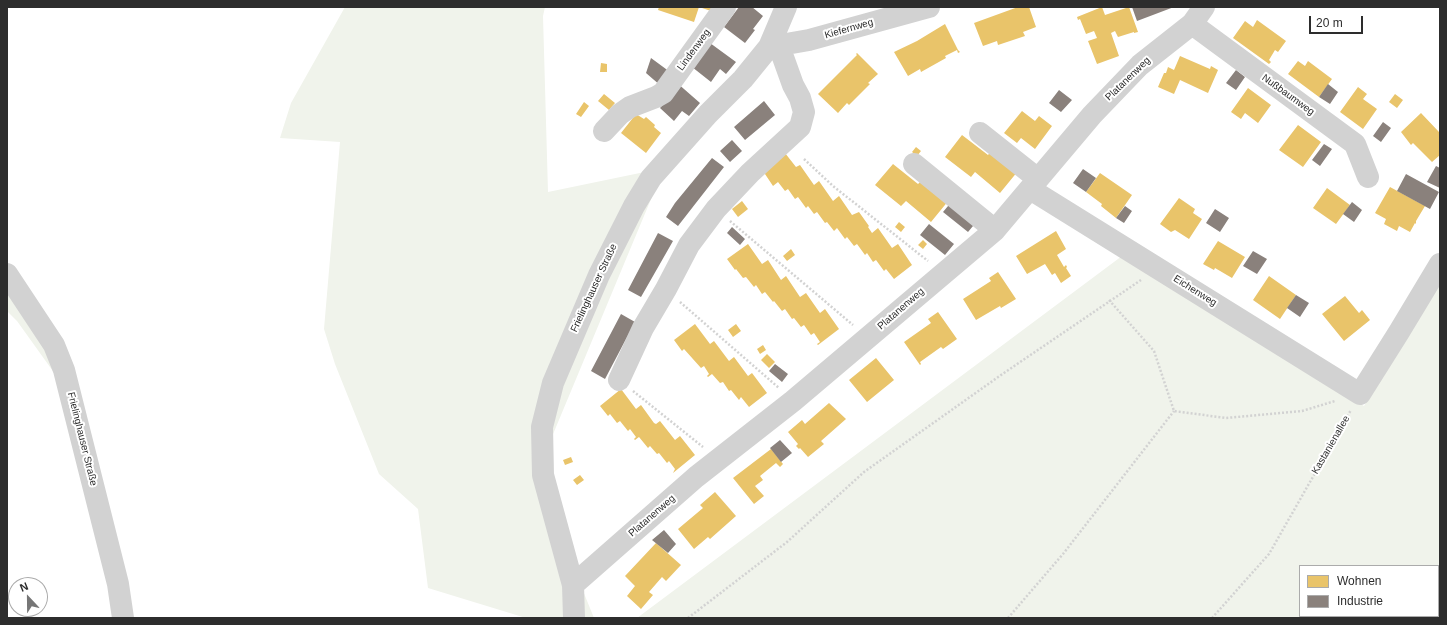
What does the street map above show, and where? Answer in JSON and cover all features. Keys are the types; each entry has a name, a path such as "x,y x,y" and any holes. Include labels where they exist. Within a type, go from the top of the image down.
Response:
{"street":[{"name":"Lindenweg","path":"604,131 630,106 663,93 725,7"},
{"name":"Frielinghauser Straße","path":"574,618 573,585 543,475 542,427 552,383 599,274 634,206 651,178 708,114 774,47 786,7"},
{"name":"Kiefernweg","path":"774,47 809,40 929,7"},
{"name":"Nußbaumweg","path":"1198,16 1355,144 1368,177"},
{"name":"Platanenweg","path":"573,585 696,477 792,400 995,230 1092,115 1140,65 1198,16"},
{"path":"619,380 643,328 666,289 689,245 716,209 750,173 800,128 804,112 800,98 774,47"},
{"name":"Eichenweg","path":"980,133 1034,184 1158,268 1360,394"},
{"path":"914,164 995,230"},
{"path":"1360,394 1400,332 1440,264"},
{"name":"Frielinghauser Straße","path":"7,274 54,345 64,370 118,584 123,618"}],"path":[{"path":"804,159 833,186 943,273"},
{"path":"716,209 868,337"},
{"path":"688,618 787,542 864,472 1109,300 1158,268"},
{"path":"666,289 792,400"},
{"path":"1109,300 1154,352 1174,411"},
{"path":"619,380 719,459"},
{"path":"1174,411 1226,418 1302,411 1360,394"},
{"name":"Kastanienallee","path":"1212,618 1269,554 1360,394"},
{"path":"1008,618 1063,554 1174,411"}],"shaded area":[{"path":"345,7 545,7 543,16 548,192 664,168 536,475 594,618 526,618 428,588 418,509 379,474 335,364 324,329 340,142 280,138 291,103"},
{"path":"1126,253 1364,406 1440,278 1440,618 637,618"},
{"path":"7,286 42,337 60,381 17,321 7,311"}],"building: Wohnen":[{"path":"659,7 699,7 694,22 658,10"},
{"path":"699,7 713,7 711,11"},
{"path":"1018,7 1029,7 1036,27 1023,32 1025,36 998,45 997,41 983,46 974,23"},
{"path":"1102,7 1105,15 1129,7 1138,32 1118,37 1115,31 1111,33 1119,56 1097,64 1088,41 1097,38 1094,31 1086,34 1080,19 1078,20 1077,17"},
{"path":"1257,20 1286,41 1278,52 1275,50 1269,60 1271,62 1269,64 1233,38 1245,21 1253,27"},
{"path":"945,24 960,52 958,53 957,50 921,72 920,69 908,76 894,52 917,41"},
{"path":"857,53 878,74 849,105 847,103 838,113 818,94 857,55"},
{"path":"1180,56 1210,69 1211,66 1218,70 1208,93 1180,80 1174,94 1158,87 1168,67 1174,70"},
{"path":"1298,61 1305,66 1308,61 1332,79 1319,97 1288,74"},
{"path":"601,63 607,64 607,72 600,72"},
{"path":"1358,87 1367,94 1363,99 1377,109 1363,129 1340,112"},
{"path":"1248,88 1271,105 1258,123 1245,113 1241,119 1231,112"},
{"path":"604,94 615,103 609,110 598,101"},
{"path":"1395,94 1403,100 1397,108 1389,102"},
{"path":"584,102 589,106 581,117 576,114"},
{"path":"1022,111 1035,121 1039,116 1052,126 1035,149 1021,138 1017,143 1004,133"},
{"path":"1421,113 1439,132 1440,130 1440,155 1432,162 1413,143 1411,145 1401,132"},
{"path":"636,114 644,119 646,117 661,133 646,153 621,133"},
{"path":"1298,125 1321,142 1303,167 1279,150"},
{"path":"962,135 988,155 992,150 1018,171 1000,193 975,172 971,177 945,157"},
{"path":"916,147 921,151 917,156 912,152"},
{"path":"785,153 796,167 800,165 814,185 819,181 833,201 839,196 852,215 859,212 872,233 878,228 892,248 898,244 912,265 894,279 886,269 884,271 876,260 873,262 867,253 865,255 857,244 854,246 847,237 845,239 837,228 834,231 827,222 825,223 817,212 814,214 808,206 806,208 798,197 795,199 788,189 785,191 778,182 773,186 763,171"},
{"path":"893,164 918,184 923,179 949,200 931,222 906,201 901,206 875,185"},
{"path":"1100,173 1132,195 1116,218 1101,206 1102,204 1086,192"},
{"path":"1390,187 1425,206 1410,232 1399,226 1397,231 1384,224 1386,219 1375,213"},
{"path":"1327,188 1350,205 1336,224 1313,208"},
{"path":"1179,198 1195,209 1193,213 1202,219 1189,239 1175,230 1171,232 1160,224"},
{"path":"742,201 748,209 738,217 732,209"},
{"path":"899,222 905,227 901,232 895,227"},
{"path":"1056,231 1066,249 1057,255 1064,267 1066,265 1066,268 1071,276 1061,283 1055,273 1052,275 1045,264 1027,274 1016,256"},
{"path":"923,240 927,244 923,249 918,245"},
{"path":"1218,241 1245,257 1232,278 1215,268 1214,270 1203,264"},
{"path":"748,244 762,264 768,260 781,280 786,276 800,297 806,293 820,313 825,309 839,329 818,345 817,344 820,342 814,333 811,335 804,325 801,327 794,318 792,319 785,309 782,311 765,292 762,294 756,285 754,287 746,277 743,278 727,259"},
{"path":"791,249 795,255 787,261 783,256"},
{"path":"998,272 1016,299 1001,308 1000,306 976,320 963,299 991,281 989,278"},
{"path":"1269,276 1296,295 1280,319 1253,300"},
{"path":"1345,296 1359,313 1362,310 1370,320 1344,341 1322,314"},
{"path":"938,312 957,339 943,349 941,347 920,362 920,365 904,342 931,323 928,319"},
{"path":"695,324 710,344 714,341 729,361 734,357 748,376 752,373 767,393 749,407 741,397 739,400 731,390 729,391 723,382 720,383 712,374 708,377 707,376 709,374 704,366 701,368 684,349 682,351 674,340"},
{"path":"736,324 741,331 733,337 728,330"},
{"path":"763,345 766,350 760,354 757,349"},
{"path":"767,354 775,362 769,368 761,360"},
{"path":"876,358 894,380 867,402 849,380"},
{"path":"621,389 636,409 641,405 654,423 656,424 660,421 675,440 680,436 695,455 673,473 675,469 669,461 667,463 659,453 657,454 650,446 648,448 639,437 635,440 634,439 636,437 630,429 628,431 620,421 617,423 610,414 608,416 600,406"},
{"path":"829,403 846,419 821,441 824,444 808,457 800,448 799,449 796,446 798,444 788,432 802,420 805,424"},
{"path":"771,449 783,464 780,467 776,463 760,476 763,480 755,486 764,496 754,504 733,478"},
{"path":"571,457 573,462 565,465 563,460"},
{"path":"580,475 584,480 577,485 573,480"},
{"path":"715,492 736,516 710,539 708,537 694,549 678,529 703,508 700,505"},
{"path":"656,543 681,565 666,581 662,577 649,592 653,595 641,609 627,596 635,586 625,576"}],"building: Industrie":[{"path":"739,7 752,7 763,16 745,43 724,27"},
{"path":"1132,7 1174,7 1137,21"},
{"path":"710,43 736,62 726,74 720,69 711,82 692,67"},
{"path":"651,58 670,72 661,86 646,73"},
{"path":"1236,70 1245,77 1236,90 1226,83"},
{"path":"676,82 700,103 689,116 682,111 674,121 660,108 668,99"},
{"path":"1328,84 1338,92 1330,104 1319,97"},
{"path":"1059,90 1072,100 1061,112 1049,103"},
{"path":"764,101 775,115 745,140 734,127"},
{"path":"1383,122 1391,128 1381,142 1373,136"},
{"path":"732,140 742,151 730,162 720,151"},
{"path":"1324,144 1332,149 1320,166 1312,160"},
{"path":"712,158 724,167 678,226 666,217 675,203"},
{"path":"1436,166 1440,168 1440,188 1427,182"},
{"path":"1083,169 1096,178 1086,192 1073,183"},
{"path":"1406,174 1439,192 1430,209 1397,191"},
{"path":"953,200 978,220 968,232 943,212"},
{"path":"1352,202 1362,210 1354,222 1343,214"},
{"path":"1125,206 1132,211 1124,223 1116,218"},
{"path":"1215,209 1229,218 1220,232 1206,223"},
{"path":"929,224 954,244 945,255 920,235"},
{"path":"732,227 745,239 740,245 727,233"},
{"path":"658,233 673,241 641,297 628,290"},
{"path":"1253,251 1267,259 1257,274 1243,266"},
{"path":"1296,295 1309,303 1300,317 1287,308"},
{"path":"621,314 635,322 605,379 591,371"},
{"path":"775,364 788,374 782,382 769,371"},
{"path":"780,440 792,453 781,462 770,448"},
{"path":"664,530 676,544 668,553 652,540"}]}
